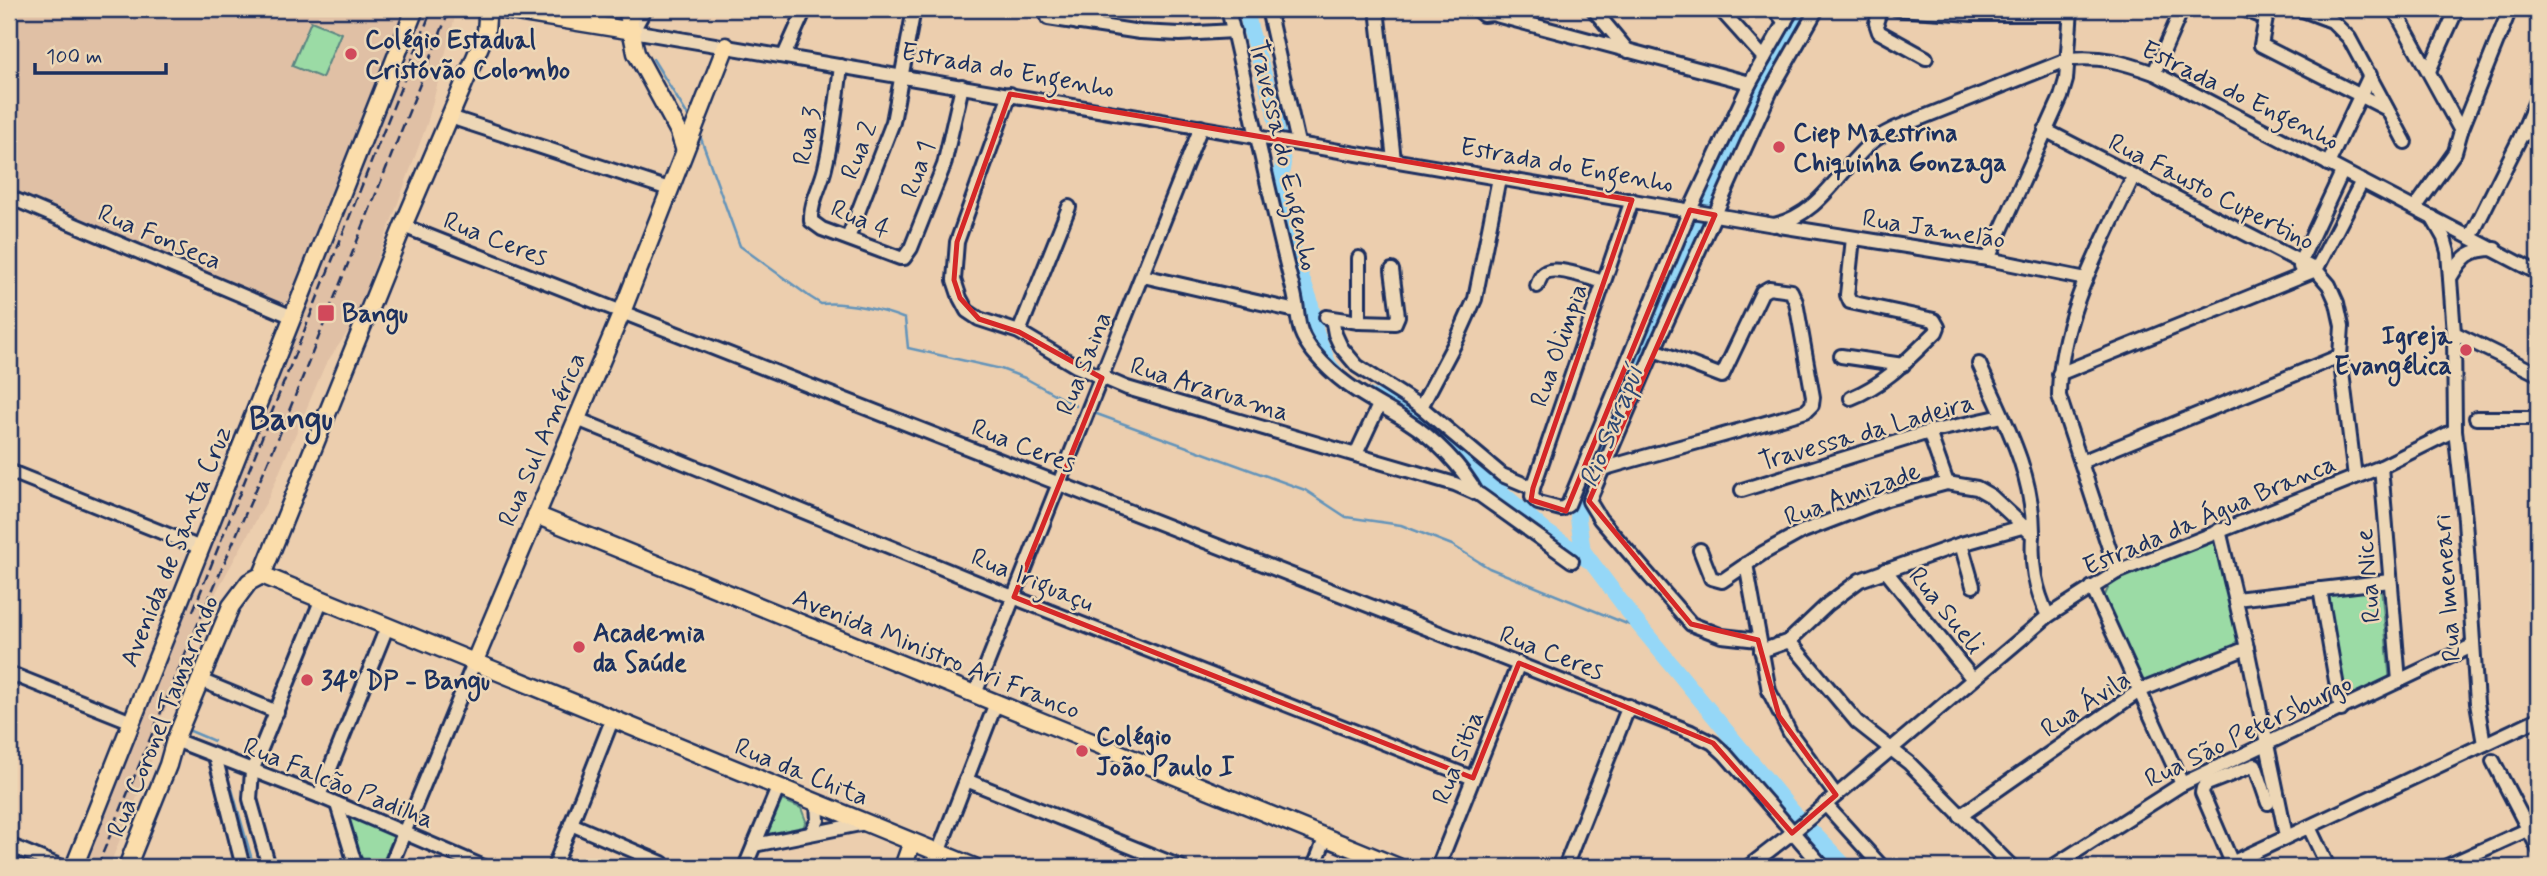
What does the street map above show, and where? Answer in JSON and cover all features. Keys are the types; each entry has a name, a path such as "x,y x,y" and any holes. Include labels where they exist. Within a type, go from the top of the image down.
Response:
{"main road":[{"name":"Avenida de Santa Cruz","path":"74,867 415,9"},
{"name":"Rua Coronel Tamarindo","path":"127,867 168,765 175,740 231,606 248,582 262,575 403,226 486,32 485,9"},
{"name":"Estrada do Engenho","path":"497,9 633,31"},
{"path":"627,9 636,53 679,132 687,141"},
{"name":"Rua Sul América","path":"474,663 622,312 726,46"},
{"name":"Avenida Ministro Ari Franco","path":"536,515 1398,867"},
{"name":"Rua da Chita","path":"262,575 974,867"},
{"path":"904,867 912,842"},
{"path":"928,867 935,852"}],"street":[{"path":"633,31 645,9"},
{"path":"784,56 805,9"},
{"name":"Rua 2","path":"848,238 893,122 914,9"},
{"path":"1077,9 1079,23"},
{"name":"Travessa do Engenho","path":"1228,9 1263,138 1300,334 1333,374 1431,439 1467,477 1477,494"},
{"path":"1268,9 1294,143"},
{"path":"1377,9 1394,160"},
{"path":"1476,9 1483,15 1495,11 1629,52 1750,83"},
{"path":"1592,9 1629,52"},
{"path":"1720,9 1764,58"},
{"path":"1774,9 1785,22"},
{"path":"1792,9 1750,83 1654,350 1591,495 1591,508 1685,618 1705,631 1759,646 1789,640 1846,589 1860,580 1961,544 2022,527"},
{"path":"1392,270 1398,321 1392,325 1328,318 1341,347 1357,366 1421,407 1502,475 1533,488 1532,498 1538,503 1558,509 1566,508 1703,213 1817,9"},
{"path":"1881,9 1877,23 1879,32 1926,58"},
{"path":"1897,9 1972,14 2071,11 2066,80 2061,97 1988,259"},
{"path":"2154,74 2182,9"},
{"path":"2243,9 2268,13 2260,41 2264,47 2387,109"},
{"path":"2300,9 2332,21 2349,38 2405,142"},
{"path":"2394,9 2461,131"},
{"path":"2429,71 2456,9"},
{"path":"2416,208 2455,152 2510,9"},
{"path":"1048,18 1140,32 1234,32"},
{"name":"Estrada do Engenho","path":"633,31 1774,225 1803,214 1874,140 1896,128 2068,59 2093,57 2112,60 2154,74 2538,273"},
{"name":"Rua 3","path":"811,214 824,171 841,65"},
{"path":"2329,164 2370,75"},
{"name":"Rua 1","path":"900,258 904,258 911,248 944,166 962,86"},
{"name":"Rua Araruama","path":"1010,94 957,242 954,280 967,311 989,323 1019,332 1102,378 1150,396 1455,484 1477,494 1572,562"},
{"path":"2450,278 2521,136 2538,96"},
{"path":"450,117 669,189"},
{"name":"Rua Saina","path":"975,694 1201,127"},
{"path":"2521,136 2538,127"},
{"name":"Rua Fausto Cupertino","path":"2045,130 2316,270 2329,285 2337,303 2342,326 2340,356 2355,477"},
{"path":"2301,278 2300,262 2343,172"},
{"path":"2117,572 2059,396 2059,374 2065,339 2086,279 2133,177"},
{"path":"1421,407 1475,299 1499,178"},
{"path":"2059,374 2316,270 2362,181"},
{"name":"Rua Fonseca","path":"9,197 293,317"},
{"name":"Rua Olimpia","path":"1533,488 1632,200"},
{"path":"1019,332 1069,207"},
{"name":"Rua 4","path":"811,214 814,224 900,258"},
{"path":"2432,217 2444,238 2450,278 2454,333 2455,430"},
{"name":"Rua Jamelão","path":"1774,225 1988,259 2086,279"},
{"name":"Rua Ceres","path":"403,226 1629,706 1713,743 1796,829 1823,867"},
{"path":"1851,398 1874,387 1903,365 1937,332 1937,323 1934,320 1850,302 1847,295 1853,238"},
{"path":"2462,258 2474,251 2495,249"},
{"path":"1359,258 1359,323"},
{"path":"1537,286 1542,275 1550,271 1604,282"},
{"path":"1143,276 1296,311"},
{"path":"1602,469 1806,411 1811,405 1813,397 1797,302 1791,291 1769,288 1762,292 1722,376 1654,350"},
{"path":"2454,333 2538,374"},
{"path":"1841,356 1903,365"},
{"path":"2081,462 2340,356"},
{"path":"1979,364 2028,481 2033,511 2033,574 2048,616"},
{"path":"1356,454 1379,405"},
{"name":"Travessa da Ladeira","path":"1742,490 1929,432 2002,416"},
{"path":"2476,418 2532,418 2538,424"},
{"name":"Rua Iriguaçu","path":"577,419 1014,597 1473,778"},
{"name":"Estrada da Água Branca","path":"1748,867 2048,616 2092,587 2117,572 2218,530 2381,467 2455,430"},
{"name":"Rua Imeneari","path":"2455,430 2465,520 2477,703 2484,744"},
{"path":"1929,432 1947,483"},
{"name":"Rua Nice","path":"2381,467 2399,681"},
{"path":"9,471 201,548"},
{"name":"Rua Amizade","path":"1700,550 1711,578 1722,581 1763,552 1814,527 1898,495 1947,483 1977,488 1991,496 2033,535"},
{"path":"2218,530 2236,598 2286,836"},
{"path":"1961,544 1973,586"},
{"path":"1746,564 1769,691 1779,716 1836,795"},
{"name":"Rua Sueli","path":"1885,570 1972,678"},
{"path":"2236,598 2390,581"},
{"path":"2092,587 2182,784"},
{"path":"2320,589 2341,710"},
{"path":"269,867 250,799 252,771 321,601"},
{"path":"319,796 387,627"},
{"path":"1789,640 1857,722 1909,763 2012,867"},
{"name":"Rua São Petersburgo","path":"2052,867 2182,784 2472,646"},
{"name":"Rua Ávila","path":"1960,816 2139,691 2247,648"},
{"name":"Rua Sul América","path":"390,867 474,663"},
{"name":"Rua Sitia","path":"1438,867 1519,663"},
{"path":"9,673 132,722"},
{"path":"200,680 276,712"},
{"path":"935,852 996,703"},
{"path":"1565,867 1629,706"},
{"path":"2268,803 2255,765 2207,783 2203,788 2202,793 2227,865 2538,719"},
{"path":"554,867 612,720"},
{"name":"Rua Falcão Padilha","path":"175,740 319,796 484,867"},
{"path":"215,756 243,867"},
{"path":"2493,761 2534,827 2538,848"},
{"path":"966,780 1181,867"},
{"path":"745,867 778,788"},
{"path":"337,804 356,867"},
{"path":"811,833 818,820 817,804"},
{"path":"1825,804 1882,867"},
{"path":"754,845 865,823"},
{"path":"571,824 662,863"},
{"path":"2309,827 2328,867"},
{"path":"2445,867 2534,827"},
{"path":"1314,867 1325,839"},
{"path":"9,845 62,867"}],"highlighted area":[{"path":"1010,94 1632,200 1533,488 1531,500 1566,511 1690,210 1715,215 1589,501 1691,624 1758,640 1779,716 1836,795 1792,833 1713,743 1519,663 1473,778 1014,597 1102,378 1019,332 979,319 960,298 954,280 957,242"}],"shaded area":[{"path":"9,9 407,9 292,299 286,303 274,303 9,193"},
{"path":"421,9 457,9 427,124 354,323 325,365 268,499 210,603 160,720 161,737 109,867 85,867 201,576 244,458"}],"green space":[{"path":"311,21 341,33 322,78 292,66"},
{"path":"2209,542 2217,543 2238,638 2233,648 2148,683 2141,680 2105,601 2110,584"},
{"path":"2381,586 2390,683 2343,704 2321,592"},
{"path":"782,800 801,808 806,821 802,830 766,837"},
{"path":"346,814 395,833 381,867 361,867"}],"waterway":[{"path":"1246,9 1274,109 1283,163 1279,189 1299,271 1310,300 1316,333 1329,365 1336,373"},
{"name":"Rio Sarapuí","path":"1801,9 1739,125 1712,193 1580,488 1578,519 1583,551 1634,619 1792,811 1846,867"},
{"path":"653,59 690,119"},
{"path":"699,133 740,246 810,297 821,304 863,307 905,319 908,348 1001,369 1025,378 1076,406"},
{"path":"1368,396 1404,406 1545,531 1588,560"},
{"path":"1094,413 1305,490 1346,517 1401,525 1452,545 1489,568 1632,626 1652,641"},
{"path":"188,730 214,741"},
{"path":"232,789 254,867"}],"railway":[{"path":"193,611 432,9"},
{"path":"97,867 279,436 450,9"}],"place":[{"name":"Colégio Estadual Cristóvão Colombo","path":"351,54"},
{"name":"Ciep Maestrina Chiquinha Gonzaga","path":"1779,147"},
{"name":"Bangu","path":"326,313"},
{"name":"Igreja Evangélica","path":"2466,350"},
{"name":"Academia da Saúde","path":"579,647"},
{"name":"34º DP - Bangu","path":"307,680"},
{"name":"Colégio João Paulo I","path":"1082,751"}],"district":[{"name":"Bangu","path":"291,417"}]}
